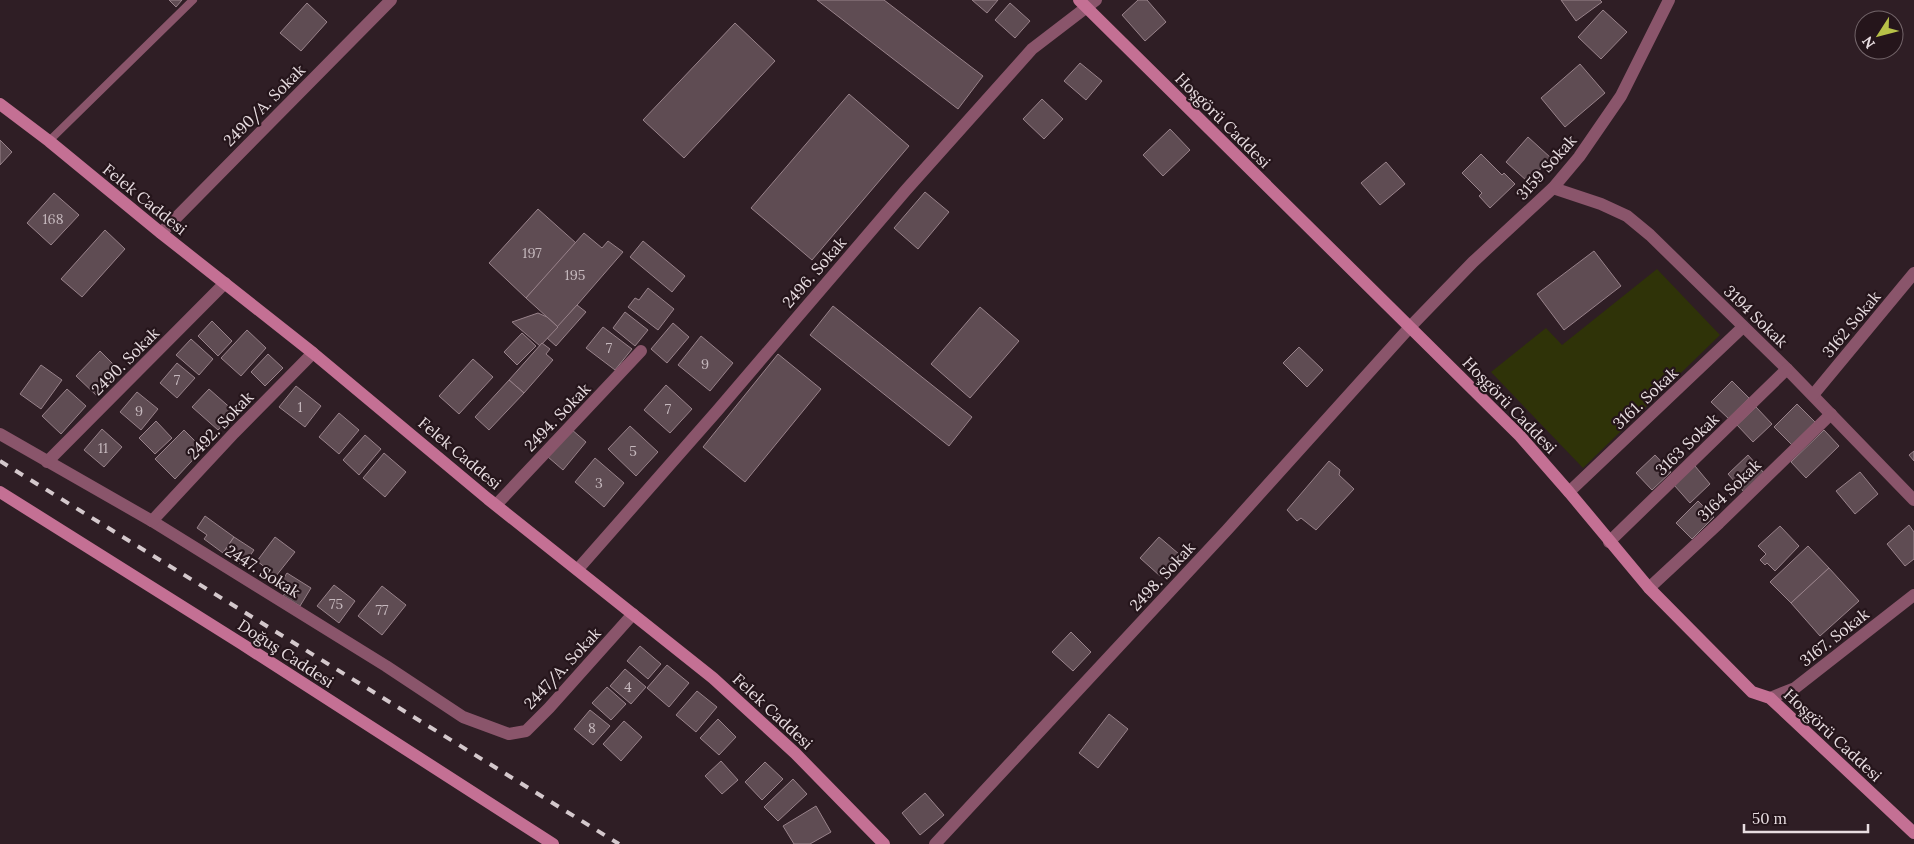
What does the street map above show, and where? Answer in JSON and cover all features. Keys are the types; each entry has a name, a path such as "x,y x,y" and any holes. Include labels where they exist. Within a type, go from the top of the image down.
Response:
{"street":[{"name":"2490/A. Sokak","path":"161,233 391,0"},
{"name":"3159 Sokak","path":"1410,328 1473,262 1553,188 1579,157 1621,96 1669,0"},
{"name":"Hoşgörü Caddesi","path":"1088,3 1410,328 1520,436 1649,588 1752,692 1770,698 1914,833"},
{"name":"2496. Sokak","path":"578,569 717,412 906,190 1032,48 1088,3"},
{"name":"Felek Caddesi","path":"0,104 49,141 161,233 313,353 496,505 712,678 836,793 884,844"},
{"name":"3194 Sokak","path":"1553,188 1601,204 1627,216 1650,235 1831,414 1914,500"},
{"name":"3162 Sokak","path":"1813,396 1914,273"},
{"name":"2490. Sokak","path":"48,462 225,283"},
{"name":"3161. Sokak","path":"1569,492 1743,327"},
{"name":"2498. Sokak","path":"935,844 1227,530 1410,328"},
{"name":"2494. Sokak","path":"496,505 642,351"},
{"name":"2492. Sokak","path":"152,521 234,433 313,353"},
{"name":"3163 Sokak","path":"1609,542 1786,369"},
{"name":"3164 Sokak","path":"1649,588 1831,414"},
{"name":"2447. Sokak","path":"0,434 152,521 386,666 463,717 509,734"},
{"name":"Doğuş Caddesi","path":"0,492 242,644 552,844"},
{"name":"3167. Sokak","path":"1770,698 1795,688 1914,595"},
{"name":"2447/A. Sokak","path":"509,734 526,730 549,708 633,614"}],"lane":[{"path":"49,141 193,0"}],"green space":[{"path":"1657,269 1720,335 1583,468 1491,372 1546,328 1562,345"}],"building":[{"path":"169,0 182,0 176,7"},
{"path":"817,0 884,0 983,76 958,109"},
{"path":"972,0 998,0 987,13"},
{"path":"1138,0 1147,0 1166,22 1145,41 1122,15"},
{"path":"1561,0 1600,0 1602,2 1576,21"},
{"path":"307,3 327,22 301,51 280,33"},
{"path":"1010,3 1030,21 1015,38 995,20"},
{"path":"1603,10 1627,32 1601,59 1578,37"},
{"path":"735,23 775,61 684,158 643,120"},
{"path":"1080,63 1102,81 1086,100 1064,81"},
{"path":"1580,64 1605,93 1565,127 1541,98"},
{"path":"849,94 909,146 812,260 751,208"},
{"path":"1042,99 1063,119 1044,139 1023,119"},
{"path":"1170,129 1190,150 1163,176 1143,155"},
{"path":"1528,137 1551,158 1528,182 1506,162"},
{"path":"0,140 12,152 0,165"},
{"path":"1481,154 1502,175 1504,173 1515,184 1490,208 1479,196 1482,193 1462,173"},
{"path":"1386,162 1405,184 1380,205 1361,183"},
{"path":"925,192 949,212 918,249 894,228"},
{"path":"54,193 79,215 51,245 27,223"},
{"path":"538,209 576,243 526,298 489,263"},
{"path":"105,230 125,249 82,297 61,279"},
{"path":"584,233 602,248 608,241 623,252 558,327 526,298"},
{"path":"643,241 685,276 672,292 630,257"},
{"path":"1594,251 1621,286 1564,330 1537,294"},
{"path":"648,288 674,309 658,330 628,307 635,298 639,300"},
{"path":"577,305 586,312 556,346 547,338"},
{"path":"833,306 972,417 949,446 810,335"},
{"path":"980,307 1019,341 970,398 931,364"},
{"path":"625,312 648,330 635,346 613,328"},
{"path":"538,313 547,317 558,327 540,346 512,322"},
{"path":"212,321 232,341 218,356 198,336"},
{"path":"673,323 689,337 667,363 651,349"},
{"path":"603,327 632,349 615,370 586,348"},
{"path":"247,330 266,348 241,376 221,358"},
{"path":"522,333 536,346 517,365 504,352"},
{"path":"701,336 733,363 710,391 678,365"},
{"path":"191,339 213,359 199,375 176,355"},
{"path":"542,343 550,349 546,354 553,360 524,393 509,380"},
{"path":"1299,347 1323,370 1307,387 1283,363"},
{"path":"100,351 121,372 97,396 76,376"},
{"path":"268,354 283,368 265,386 251,372"},
{"path":"778,354 821,389 745,482 703,447"},
{"path":"473,359 493,377 459,414 439,396"},
{"path":"177,363 195,378 177,398 160,383"},
{"path":"41,365 62,380 41,409 20,394"},
{"path":"509,380 524,393 489,430 475,417"},
{"path":"1732,381 1749,398 1729,419 1711,402"},
{"path":"666,385 692,409 670,433 644,410"},
{"path":"296,386 321,406 305,427 279,407"},
{"path":"67,389 86,406 61,434 42,416"},
{"path":"209,389 235,412 218,430 192,407"},
{"path":"137,392 158,409 141,430 120,412"},
{"path":"1797,404 1815,422 1792,445 1774,427"},
{"path":"1756,407 1772,424 1753,442 1737,425"},
{"path":"339,413 359,430 339,454 319,437"},
{"path":"156,421 172,438 155,454 139,438"},
{"path":"630,426 658,452 636,476 608,449"},
{"path":"102,429 122,447 104,467 84,450"},
{"path":"571,429 586,442 563,470 548,457"},
{"path":"184,430 203,449 175,479 155,459"},
{"path":"1824,430 1839,446 1806,478 1791,462"},
{"path":"365,435 381,449 359,475 343,460"},
{"path":"1914,451 1914,461 1909,455"},
{"path":"384,453 406,472 385,497 363,478"},
{"path":"1655,455 1671,472 1652,490 1636,473"},
{"path":"1748,455 1764,473 1744,492 1728,474"},
{"path":"595,458 624,483 604,507 575,482"},
{"path":"1329,461 1340,470 1339,475 1354,489 1316,530 1301,518 1297,521 1287,510"},
{"path":"1695,466 1710,484 1690,503 1674,485"},
{"path":"1860,472 1878,494 1855,514 1836,491"},
{"path":"1698,501 1714,517 1692,539 1676,523"},
{"path":"205,516 234,537 223,553 204,539 207,535 197,528"},
{"path":"1909,525 1914,532 1914,559 1905,566 1887,544"},
{"path":"1780,526 1799,546 1775,571 1767,563 1765,565 1760,560 1766,554 1758,546"},
{"path":"234,537 254,550 243,566 223,553"},
{"path":"275,537 295,552 276,576 257,561"},
{"path":"1159,537 1179,554 1160,576 1140,558"},
{"path":"1808,546 1829,568 1791,603 1770,582"},
{"path":"1829,568 1859,601 1820,636 1791,603"},
{"path":"287,573 311,588 300,606 283,596 286,592 278,587"},
{"path":"334,585 355,601 339,623 317,606"},
{"path":"382,586 406,605 382,635 358,616"},
{"path":"1071,632 1091,652 1073,671 1052,652"},
{"path":"640,646 661,664 648,679 627,661"},
{"path":"667,665 689,683 669,707 647,688"},
{"path":"625,669 646,687 631,704 610,686"},
{"path":"607,687 626,704 611,720 592,703"},
{"path":"697,691 717,707 696,732 676,715"},
{"path":"590,710 610,726 593,745 574,729"},
{"path":"1109,714 1128,729 1098,768 1079,753"},
{"path":"718,719 736,737 719,755 700,738"},
{"path":"624,721 642,737 621,761 603,744"},
{"path":"721,761 738,780 722,794 705,776"},
{"path":"765,762 783,779 762,800 745,782"},
{"path":"793,779 807,794 778,821 764,807"},
{"path":"925,793 944,815 920,835 902,813"},
{"path":"816,806 831,832 810,844 794,844 783,826"}],"railway":[{"path":"0,461 619,844"}]}
